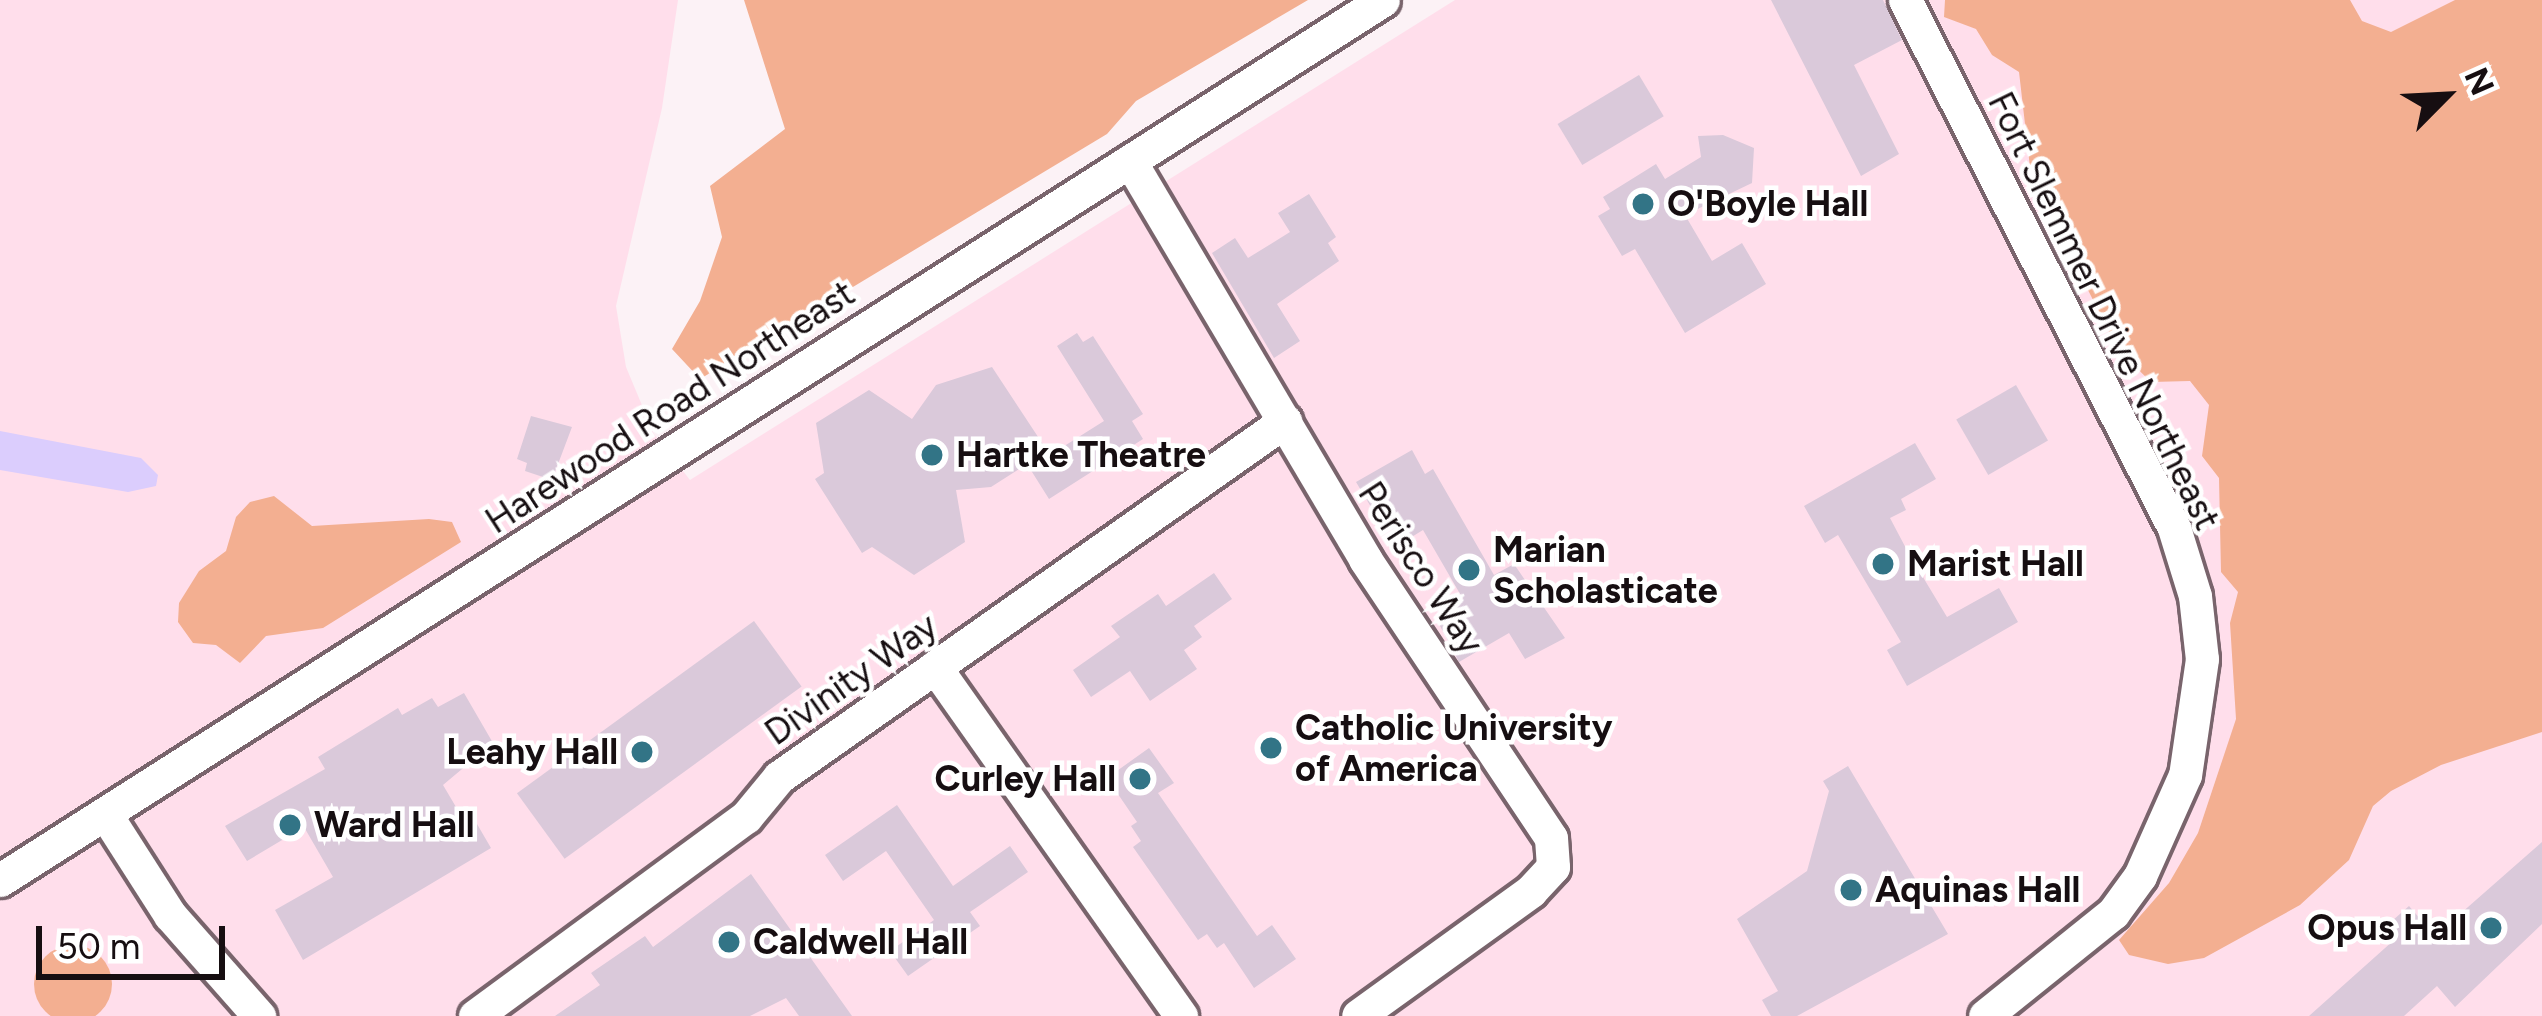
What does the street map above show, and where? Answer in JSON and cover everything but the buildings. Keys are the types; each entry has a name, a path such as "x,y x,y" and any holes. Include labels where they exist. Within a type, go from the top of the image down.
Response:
{"street":[{"name":"Harewood Road Northeast","path":"0,880 1383,0"},
{"name":"Fort Slemmer Drive Northeast","path":"1906,0 2174,528 2195,596 2202,659 2185,775 2140,876 2113,913 1985,1016"},
{"name":"Perisco Way","path":"1130,161 1365,559 1551,838 1553,867 1531,891 1358,1016"},
{"name":"Divinity Way","path":"475,1016 746,817 778,778 1285,421"},
{"path":"935,667 1181,1016"},
{"path":"106,814 170,915 259,1016"}],"shaded area":[{"name":"Catholic University of America","path":"0,0 678,0 662,108 616,306 626,367 654,434 690,480 1455,0 2542,0 2542,1016 0,1016"},
{"path":"744,0 1308,0 1136,101 1107,134 700,379 672,349 700,301 722,237 710,186 785,129"},
{"path":"1945,0 2350,0 2362,21 2391,32 2455,0 2542,0 2542,732 2441,765 2391,791 2373,806 2349,860 2300,905 2204,958 2168,964 2129,955 2119,940 2169,883 2198,833 2236,719 2230,623 2238,592 2221,572 2219,478 2202,456 2209,405 2190,381 2151,382 2118,350 2031,176 2019,72 1992,55 1976,29 1944,17"},
{"path":"0,431 141,458 158,475 156,486 128,492 0,470"},
{"path":"274,496 312,526 429,519 452,522 461,542 323,628 266,636 240,663 216,645 193,643 178,622 179,603 199,571 226,551 236,517 250,502"},
{"path":"73,945 100,957 112,984 100,1011 73,1023 46,1011 34,984 46,957"}],"place":[{"name":"O'Boyle Hall","path":"1643,204"},
{"name":"Hartke Theatre","path":"932,455"},
{"name":"Marist Hall","path":"1883,564"},
{"name":"Marian Scholasticate","path":"1469,570"},
{"name":"Catholic University of America","path":"1271,748"},
{"name":"Leahy Hall","path":"642,752"},
{"name":"Curley Hall","path":"1140,779"},
{"name":"Ward Hall","path":"290,825"},
{"name":"Aquinas Hall","path":"1851,890"},
{"name":"Opus Hall","path":"2491,928"},
{"name":"Caldwell Hall","path":"729,942"}]}
